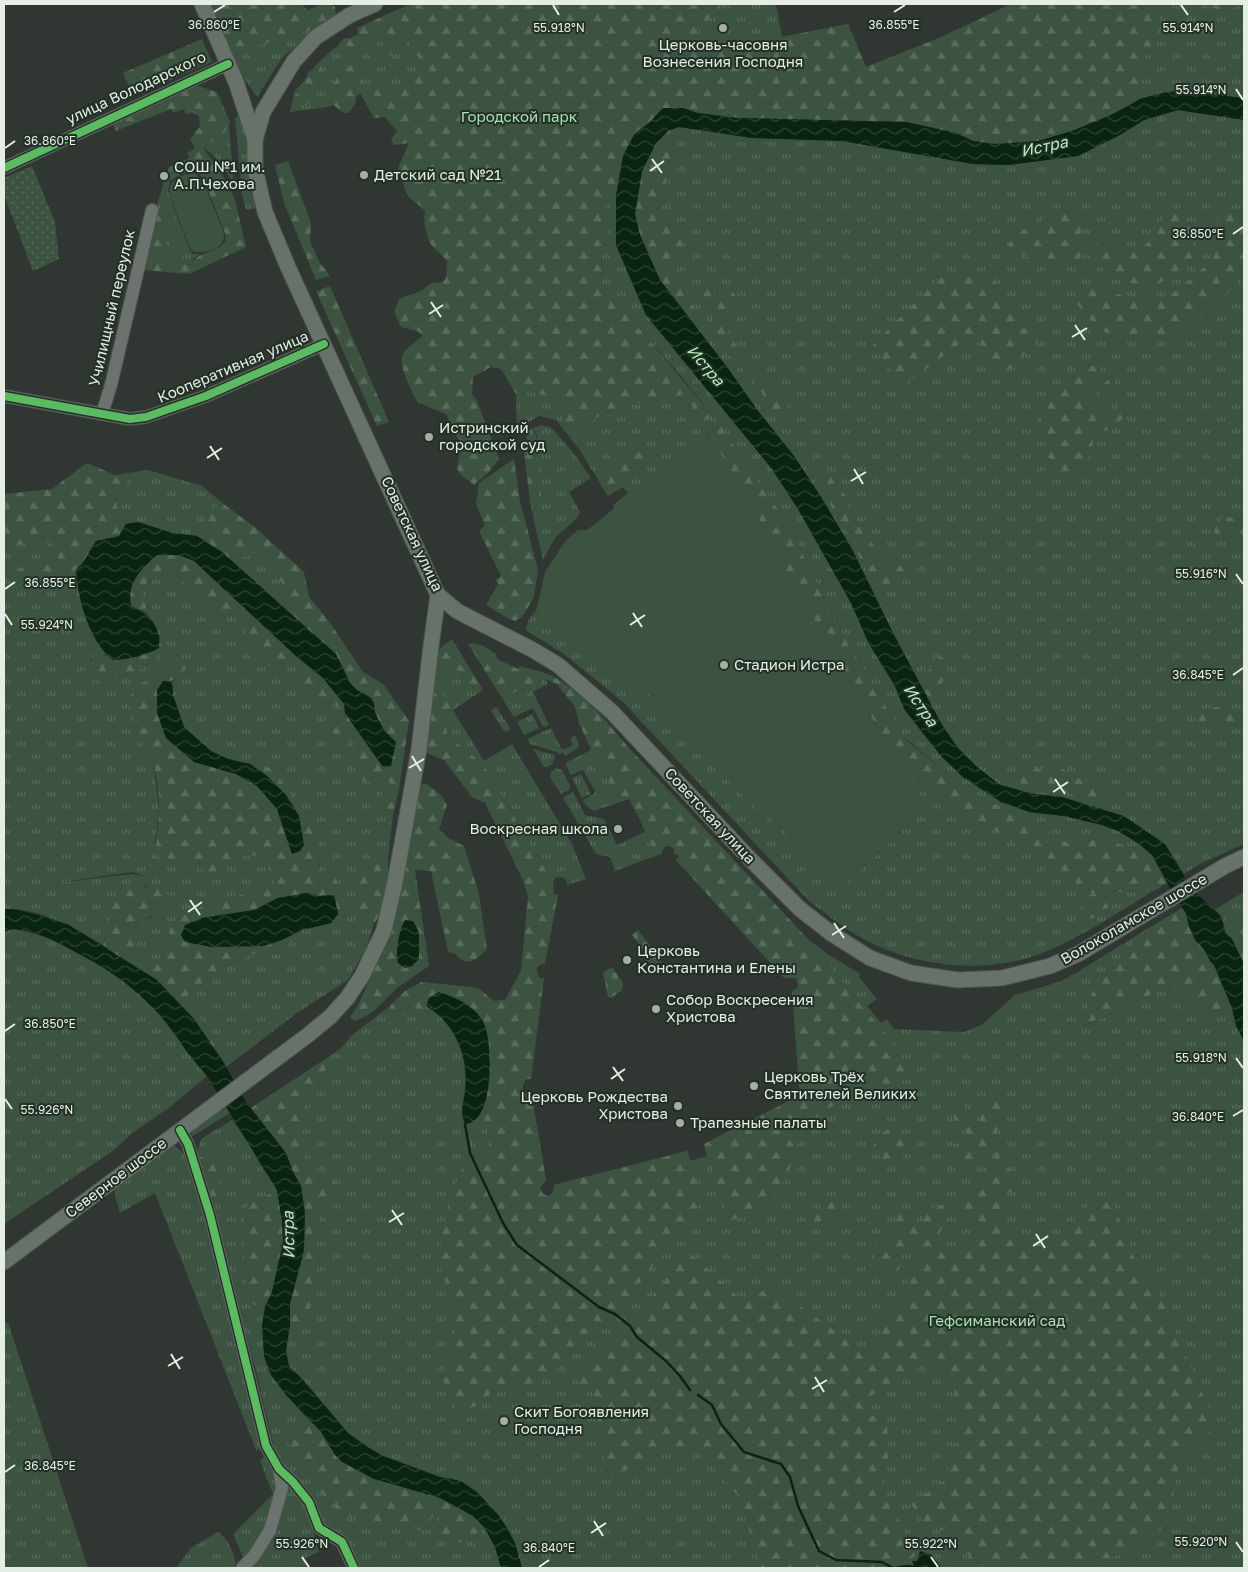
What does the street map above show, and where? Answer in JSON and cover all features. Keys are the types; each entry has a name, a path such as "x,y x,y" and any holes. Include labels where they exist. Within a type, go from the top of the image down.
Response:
{"main road":[{"name":"Советская улица","path":"202,4 236,82 254,140 255,169 265,212 288,267 438,595 457,611 533,650 558,666 612,712 749,858 800,909"},
{"path":"254,140 262,112 294,61 316,37 374,4"},
{"name":"Советская улица","path":"236,82 262,112"},
{"name":"Северное шоссе","path":"4,1262 308,1035 330,1017 348,997 362,976 384,930 395,882 419,749 438,595"},
{"name":"Волоколамское шоссе","path":"800,909 832,934 870,958 911,973 958,980 1002,978 1050,966 1078,954 1225,866 1244,858"}],"street":[{"name":"улица Володарского","path":"4,168 228,64"},
{"name":"Училищный переулок","path":"102,414 152,210"},
{"name":"Кооперативная улица","path":"4,396 130,419 146,417 215,393 324,344"},
{"path":"180,1130 188,1144 210,1215 266,1446 279,1469 293,1482 309,1502 319,1528 342,1542 354,1568"},
{"path":"242,1568 254,1556 270,1530 282,1488 279,1469"}],"green space":[{"path":"210,4 301,4 308,10 322,4 332,4 335,7 336,15 332,20 284,41 269,42 231,55"},
{"path":"211,4 297,4 311,33 282,58 257,97 236,64"},
{"name":"Городской парк","path":"410,4 721,4 718,15 694,27 710,44 726,45 767,57 782,37 848,24 866,67 937,39 1011,4 1154,4 1162,27 1144,59 1140,99 1113,114 1072,131 1038,141 996,144 973,141 956,133 906,122 738,118 698,113 683,108 663,108 649,123 635,133 623,156 616,199 607,204 601,221 610,236 601,249 602,292 628,315 712,415 704,422 682,393 671,403 655,401 620,406 580,426 579,449 564,430 562,401 537,393 527,387 516,394 501,369 491,367 473,377 472,394 477,401 499,459 488,473 474,485 461,475 457,469 461,445 446,414 417,402 403,371 403,354 423,335 417,331 401,327 394,312 399,299 419,292 431,284 442,283 446,278 447,261 429,241 424,220 425,211 409,197 398,168 409,143 394,145 391,139 397,131 385,117 374,118 361,94 373,82 392,94 407,84 417,71 421,60 410,47 410,39 405,38 398,42 390,56 384,46 384,38 378,33 369,34 363,39 358,34 357,28"},
{"path":"721,4 776,4 782,37 848,24 866,67 1024,4 1244,4 1244,98 1178,91 1161,93 1140,99 738,118 694,27 718,15"},
{"path":"1208,4 1243,4 1222,10 1208,6"},
{"path":"403,12 442,84 374,118 361,94 328,107 290,112 295,90 303,83 315,66 333,49 352,37"},
{"path":"344,38 358,39 355,48 348,54 338,49 338,45"},
{"path":"202,39 212,62 133,96 123,73"},
{"path":"351,65 360,69 362,82 359,88 355,90 355,103 348,113 342,112 329,102 327,93 339,74"},
{"path":"319,67 324,73 322,82 316,91 319,99 316,103 299,104 296,97 297,93 305,86 308,72"},
{"path":"195,85 217,92 230,122 225,132 204,148 219,168 235,200 246,247 189,274 143,270 158,210 167,234 162,241 167,262 190,265 198,256 217,249 226,241 225,233 203,178 194,172 187,159 189,157 187,153 195,149 190,138 194,136 194,133 200,127 199,116 193,113 186,114 184,109 173,113 171,109 116,131 113,124"},
{"path":"1178,110 1244,120 1244,844 1198,865 1184,874 1165,844 1086,805 1062,797 1034,794 1000,785 976,766 958,748 942,725 893,633 852,549 821,497 794,456 758,411 694,324 697,315 681,286 669,256 664,203 666,174 674,144 673,134 668,131 679,127 752,138 842,141 973,164 1008,165 1078,156 1120,135 1144,120"},
{"path":"238,116 248,137 247,154 251,191 256,208 246,210 242,194 235,118"},
{"path":"229,124 234,186 222,165 204,148 224,132"},
{"path":"668,131 673,133 676,141 666,175 664,206 683,245 678,251 669,254 683,290 698,315 694,324 660,280 640,235 635,215 642,171 656,143"},
{"path":"187,159 194,172 181,174 170,181 168,192 189,249 193,254 200,254 194,258 192,264 184,266 167,262 162,241 167,234 160,212 155,210 169,167"},
{"path":"288,161 311,223 310,241 319,261 330,276 316,280 284,203 275,165"},
{"path":"32,166 55,222 59,259 33,271 4,195 4,178"},
{"path":"194,173 202,179 224,233 224,238 219,246 205,252 195,252 190,249 169,193 171,183 180,176"},
{"path":"616,199 616,245 646,315 772,469 798,509 851,603 868,642 895,686 904,709 923,734 942,757 964,778 1029,812 1064,816 1118,831 1138,843 1152,855 1102,839 1068,843 963,787 904,737 834,619 789,526 719,426 707,434 709,437 615,508 613,505 628,493 623,487 608,496 579,449 580,426 620,406 655,401 671,403 682,393 704,421 712,415 628,315 602,293 601,249 610,236 601,221 607,203"},
{"path":"1169,203 1175,209 1178,216 1192,226 1193,251 1188,263 1178,272 1153,287 1121,281 1108,275 1098,258 1097,252 1100,239 1108,238 1112,250 1122,257 1133,252 1148,243 1155,234 1162,223"},
{"path":"1233,208 1244,215 1244,269 1230,291 1179,335 1168,340 1149,340 1109,333 1096,325 1076,303 1075,293 1081,286 1100,288 1139,301 1167,298 1212,259 1216,252 1216,230 1220,212"},
{"path":"1071,211 1082,215 1080,265 1043,264 1007,246 1021,232 1036,222"},
{"path":"172,213 178,230 167,234 161,216"},
{"path":"179,232 186,256 174,259 167,236"},
{"path":"709,274 717,278 714,294 720,300 732,291 737,298 735,306 728,311 727,325 729,335 745,362 777,388 783,396 786,403 786,411 779,419 767,408 759,388 720,345 716,337 713,330 715,304 706,298 701,291 702,282"},
{"path":"990,275 1040,339 1006,372 973,334 903,386 873,345 939,278"},
{"path":"330,286 389,422 377,426 316,291"},
{"path":"1100,366 1101,375 1084,393 1089,399 1097,400 1102,385 1115,375 1115,389 1102,400 1098,416 1106,418 1113,416 1121,402 1128,398 1128,405 1126,412 1118,422 1107,430 1094,435 1088,459 1073,476 1065,476 1058,470 1059,463 1053,461 1047,455 1045,433 1039,421 1053,392 1080,369"},
{"path":"526,387 537,393 562,401 564,430 556,420 539,416 517,429 516,394"},
{"path":"541,425 552,428 575,455 591,478 569,492 580,512 577,518 556,537 543,559 536,530 540,516 539,464 537,435 533,428"},
{"path":"720,425 789,526 834,619 905,739 963,787 1068,843 1102,839 1152,855 1168,883 1152,892 1143,890 1120,892 1116,890 1104,897 1108,907 1101,914 1087,919 1081,907 1089,895 1093,894 903,771 821,632 716,446 707,435"},
{"path":"533,428 540,457 541,483 540,517 536,530 524,453 528,431"},
{"name":"Стадион Истра","path":"709,437 739,483 854,688 927,807 841,888 654,698 535,612 545,572 566,540 578,530 587,530"},
{"path":"699,441 702,448 599,521 688,445"},
{"path":"641,444 649,446 649,462 630,480 610,491 603,488 598,479 602,468"},
{"path":"514,459 520,501 538,570 534,597 522,617 515,621 486,605 498,584 495,580 501,576 479,531 485,525 476,504 479,483"},
{"path":"87,463 115,475 134,472 116,494 117,509 126,524 119,536 90,550 78,568 65,576 51,578 19,571 20,568 43,566 58,559 56,546 43,537 4,550 4,494 52,489"},
{"path":"148,470 202,486 221,502 204,516 210,523 204,541 197,536 172,533 138,522 126,524 117,509 116,494 134,472"},
{"path":"821,471 829,473 835,484 846,496 851,517 873,544 880,557 886,562 899,565 905,571 902,584 886,585 885,599 877,595 875,587 842,523 815,482"},
{"path":"221,502 256,528 304,572 309,597 328,620 363,672 383,684 409,721 399,789 393,815 378,798 392,785 380,774 366,784 345,751 363,739 383,767 391,736 380,724 371,698 357,690 350,683 336,654 296,619 279,576 276,560 260,551 246,556 228,558 204,541 210,523 203,516"},
{"path":"1224,516 1232,518 1244,529 1244,538 1233,533 1221,536 1214,533 1216,525"},
{"path":"43,537 56,546 58,559 43,566 20,568 59,578 76,570 85,615 94,637 106,654 98,654 90,660 106,681 132,673 147,665 164,646 153,622 145,612 148,606 140,592 156,578 176,574 223,618 242,606 251,614 244,641 282,668 295,659 303,666 296,673 333,704 338,707 344,704 346,714 331,730 340,746 360,735 363,739 345,751 366,784 380,774 392,785 378,798 393,815 388,859 371,865 360,911 374,924 366,949 348,980 297,1013 226,1067 196,1011 186,998 207,979 232,963 254,954 285,952 290,936 302,930 331,923 338,914 346,917 320,874 318,844 297,802 254,761 250,764 228,759 211,751 184,727 173,695 172,682 179,677 173,662 164,672 149,679 151,751 159,809 155,844 188,862 201,866 208,874 222,864 249,854 266,860 276,887 207,901 200,908 172,925 165,949 155,963 143,962 132,954 138,939 137,922 152,917 148,886 139,887 112,907 110,925 103,945 68,925 43,915 4,909 4,550","holes":["132,872 145,876 131,874 48,884"]},
{"path":"260,551 276,560 279,576 296,619 228,558 246,556"},
{"path":"157,555 179,555 194,561 242,606 223,618 176,574 171,574 156,578 147,583 140,591 146,601 145,612 131,607 131,591 136,577"},
{"path":"535,612 654,698 841,888 927,807 903,771 1101,899 1117,890 1130,892 1145,889 1152,892 1100,924 1059,946 1025,959 1004,963 961,966 940,964 898,954 868,942 808,900 623,702 564,654 527,631 528,621"},
{"path":"251,614 323,678 344,704 338,707 333,704 316,709 296,673 303,666 295,659 288,668 282,668 276,672 243,641"},
{"path":"160,636 164,646 159,654 136,671 118,678 99,682 91,676 87,669 91,660 100,654 113,660 137,657 153,651 159,648"},
{"path":"452,639 483,690 477,694 459,670 444,678 441,690 442,703 450,697 456,704 446,715 447,734 483,764 553,883 554,894 558,895 545,964 537,967 537,973 540,978 544,978 531,1079 526,1079 523,1084 523,1090 528,1093 531,1092 546,1180 540,1188 543,1194 548,1196 553,1193 554,1185 687,1151 696,1184 703,1195 688,1224 601,1329 553,1372 539,1382 495,1390 479,1404 457,1415 441,1376 456,1348 454,1312 438,1258 449,1199 462,1169 490,1151 487,1125 481,1111 490,1073 487,1032 482,1020 474,1010 453,997 439,992 429,998 420,1018 393,1014 390,1006 405,991 422,982 478,988 494,1001 505,1000 521,970 528,896 523,880 485,803 472,797 444,760 427,753 428,715 434,669 440,649"},
{"path":"473,643 484,646 496,654 497,659 518,669 520,666 556,678 589,703 809,940 879,1025 903,1059 906,1080 898,1082 900,1084 899,1087 890,1097 878,1104 874,1104 866,1101 864,1097 860,1097 851,1106 843,1099 826,1110 790,1140 798,1151 782,1185 761,1212 730,1220 715,1185 713,1170 704,1144 791,1100 803,1101 806,1096 804,1091 799,1088 792,991 797,988 796,978 784,978 675,859 679,858 678,855 675,855 674,849 670,846 665,847 662,854 655,856 629,799 617,796 591,750 579,723 575,707 557,684 545,679 502,698 468,644"},
{"path":"937,656 945,658 947,668 938,694 931,698 925,693 921,674 929,670"},
{"path":"181,660 186,669 179,677 163,681 194,762 236,774 257,786 277,809 292,854 299,816 277,787 250,764 253,761 272,769 298,802 318,844 320,874 335,877 345,901 346,917 338,914 334,895 318,896 307,893 278,898 254,910 202,918 282,940 290,936 285,952 258,953 241,958 216,973 186,998 196,1011 223,1061 194,1019 157,980 117,956 103,945 110,925 112,907 128,886 159,888 170,896 162,910 137,922 138,939 132,954 143,962 155,963 165,949 172,925 200,908 207,901 229,898 275,886 266,860 249,854 222,864 218,872 208,874 191,863 157,857 159,803 157,780 151,751 143,747 132,720 130,698 133,692 146,680 165,670 172,663"},
{"path":"459,670 477,694 453,710 484,761 512,744 572,844 586,879 567,885 566,880 561,877 555,878 553,883 483,764 447,734 446,715 456,704 442,704 441,690 444,678"},
{"path":"545,679 548,684 533,692 549,725 543,727 533,708 514,717 502,698"},
{"path":"495,707 510,728 508,732 504,731 491,711"},
{"path":"1218,707 1244,712 1244,729 1197,725 1197,717 1209,708"},
{"path":"346,714 360,735 340,746 331,730"},
{"path":"532,714 539,728 524,735 517,722"},
{"path":"551,728 562,750 573,745 570,738 575,735 579,744 578,748 565,756 563,752 559,754 530,744 527,739"},
{"path":"533,749 555,755 553,763 548,767 544,767"},
{"path":"591,750 617,796 629,799 594,811 586,806 583,800 594,794 595,791 583,770 571,775 566,765 567,762"},
{"path":"1033,764 1039,769 1059,766 1079,779 1115,786 1116,794 1111,801 1093,800 1054,789 1040,791 1028,788 1019,782 1018,774 1021,767"},
{"path":"556,768 562,770 570,786 570,789 561,794 550,777 551,772"},
{"path":"727,768 765,810 759,811 722,775"},
{"path":"581,774 591,794 582,798 572,778"},
{"path":"426,783 442,796 447,805 439,829 447,837 464,846 479,894 487,949 476,959 469,962 448,952 431,871 415,870 429,966 397,988 373,1012 356,1021 351,1016 359,1003 391,933 419,786"},
{"path":"573,792 585,815 604,819 617,845 645,832 655,856 615,871 610,857 596,854 563,798"},
{"path":"388,859 386,893 382,909 374,924 357,906 355,900 356,887 362,875 370,866"},
{"path":"1244,892 1244,927 1235,922 1224,924 1221,916 1214,910"},
{"path":"1182,908 1186,913 1189,927 1214,965 1232,1008 1201,1013 1186,995 1164,989 1081,1027 1093,990 1129,948 1152,926"},
{"path":"1235,922 1244,927 1244,964 1232,939 1225,933 1224,924"},
{"name":"Гефсиманский сад","path":"1152,926 1129,948 1093,990 1082,1027 1164,989 1186,995 1201,1013 1232,1008 1236,1026 1244,1041 1244,1568 522,1568 515,1543 507,1528 500,1517 478,1493 454,1479 440,1477 383,1456 366,1446 348,1433 289,1366 286,1351 290,1325 290,1304 304,1250 305,1213 301,1186 286,1153 251,1108 341,1048 352,1035 390,1006 405,991 422,982 478,988 494,1001 505,1000 531,1079 526,1079 523,1084 523,1090 528,1093 531,1092 546,1180 540,1188 543,1194 548,1196 553,1193 554,1185 687,1151 691,1161 707,1156 704,1144 791,1100 803,1101 879,1025 809,940 860,974 859,977 877,999 867,1006 881,1023 887,1019 894,1029 964,1032 983,1024 1015,995 1059,982"},
{"path":"13,929 52,940 112,973 160,1015 194,1062 207,1076 170,1107 131,1134 114,1150 4,1224 4,932"},
{"path":"638,930 662,961 652,968 641,954 645,952 632,935"},
{"path":"612,967 623,983 622,990 611,998 608,997 603,972"},
{"path":"321,1062 327,1067 309,1091 301,1142 315,1181 335,1181 339,1200 320,1210 311,1305 299,1330 288,1337 290,1304 304,1250 305,1213 301,1186 286,1153 251,1108"},
{"path":"992,1095 1000,1098 1004,1096 1008,1102 1008,1113 993,1140 1013,1178 1016,1191 1012,1193 1008,1192 1005,1184 997,1188 992,1186 982,1173 984,1169 995,1174 999,1169 997,1160 991,1153 979,1154 973,1160 960,1163 954,1158 955,1147 966,1136 965,1123 954,1120 957,1104 964,1106 973,1123 977,1124 981,1118 985,1096"},
{"path":"225,1105 230,1113 191,1137 193,1128"},
{"path":"232,1120 250,1145 263,1170 277,1190 272,1292 265,1307 270,1374 308,1419 393,1483 440,1498 484,1527 495,1547 501,1568 358,1568 326,1531 276,1455 255,1367 197,1152 201,1139"},
{"path":"895,1127 903,1133 906,1140 903,1159 896,1162 885,1160 873,1150 875,1142 880,1135"},
{"path":"174,1145 187,1156 193,1168 260,1444 257,1452 155,1193 120,1213 115,1196 115,1187"},
{"path":"210,1153 221,1154 218,1193 214,1207 199,1158"},
{"path":"972,1188 984,1190 1000,1205 1004,1212 1003,1221 998,1227 1000,1235 1056,1245 1081,1211 1109,1192 1137,1266 1153,1280 1216,1425 1187,1454 1177,1472 1172,1502 1160,1531 1111,1558 975,1566 954,1534 926,1525 911,1504 944,1481 962,1429 955,1392 938,1361 925,1356 915,1365 899,1387 880,1391 865,1398 872,1416 887,1417 888,1464 883,1487 915,1555 904,1563 892,1565 883,1563 890,1568 762,1568 737,1495 693,1444 655,1451 614,1478 598,1479 604,1458 594,1392 576,1380 592,1361 619,1337 654,1296 687,1251 743,1301 772,1286 859,1348 881,1346 879,1324 911,1289 907,1284 918,1262 920,1253 914,1247 905,1247 901,1253 899,1270 891,1272 876,1264 874,1248 877,1240 888,1235 893,1230 898,1212 906,1211 912,1217 914,1225 924,1225 929,1210 944,1205 947,1217 938,1234 940,1242 945,1248 959,1248 970,1244 976,1236 979,1222 972,1217 963,1216 960,1208 966,1203"},
{"path":"277,1190 283,1242 272,1292 265,1307 258,1308 248,1299 240,1223 246,1207"},
{"path":"836,1197 840,1207 839,1212 823,1233 812,1225 815,1216"},
{"path":"4,1320 9,1325 88,1568 4,1568"},
{"path":"308,1419 321,1432 335,1455 342,1462 374,1479 440,1498 473,1516 484,1527 468,1541 453,1543 439,1531 439,1514 431,1517 427,1531 345,1515 328,1501 286,1441"},
{"path":"266,1454 277,1482 266,1528 251,1553 244,1559 233,1534 273,1494 260,1461"},
{"path":"283,1475 305,1503 319,1552 303,1559 307,1568 247,1568 256,1559"},
{"path":"218,1532 231,1548 235,1558 235,1568 176,1568 191,1548"}],"water":[{"name":"Истра","path":"1178,91 1244,98 1244,120 1178,110 1144,120 1120,135 1078,156 1008,165 973,164 842,141 752,138 679,127 668,131 656,143 642,171 635,214 640,235 660,280 794,456 821,497 852,549 893,633 942,725 958,748 976,766 1000,785 1034,794 1062,797 1124,816 1165,844 1192,889 1221,916 1225,933 1232,939 1244,964 1244,1041 1236,1026 1232,1008 1214,965 1204,949 1195,940 1189,927 1186,913 1176,899 1152,855 1138,843 1118,831 1102,825 1064,816 1029,812 1001,802 964,778 942,757 904,709 895,686 868,642 851,603 798,509 772,469 646,315 616,245 616,195 623,156 635,133 649,123 663,108 683,108 698,113 738,118 906,122 956,133 973,141 996,144 1038,141 1072,131 1113,114 1140,99 1161,93"},
{"path":"138,522 172,533 197,536 222,552 336,654 350,683 357,690 371,698 374,703 375,713 385,732 396,742 391,766 383,767 345,713 344,704 323,678 297,657 194,561 179,555 157,555 140,571 131,590 131,606 144,613 153,622 158,633 159,648 137,657 113,660 97,642 86,619 79,594 76,570 85,560 96,541 119,536 126,524"},
{"path":"163,681 172,682 173,695 184,727 211,751 228,759 250,764 266,775 286,795 299,816 304,845 300,851 292,854 277,809 257,786 236,774 194,762 166,738 157,713 157,690"},
{"path":"307,893 318,896 334,895 338,914 331,923 302,930 264,946 211,947 185,942 181,935 185,925 202,918 254,910 278,898"},
{"name":"Истра","path":"4,909 14,909 69,925 157,980 194,1019 224,1063 246,1102 286,1153 301,1186 305,1213 304,1250 290,1304 290,1325 286,1351 289,1366 348,1433 366,1446 383,1456 440,1477 461,1481 478,1493 500,1517 507,1528 515,1543 522,1568 501,1568 495,1547 484,1527 473,1516 440,1498 374,1479 342,1462 335,1455 321,1432 286,1395 270,1373 264,1356 262,1325 265,1307 272,1292 283,1242 277,1190 207,1076 159,1014 122,980 101,966 51,939 29,931 13,929 4,932"},
{"path":"405,920 413,921 419,932 419,959 412,966 405,968 398,963 397,947"},
{"path":"439,992 460,1000 472,1008 482,1019 487,1036 490,1065 486,1098 482,1111 475,1120 465,1124 462,1111 466,1078 462,1053 452,1031 436,1013 426,1006 429,998"},
{"path":"920,1551 932,1555 941,1568 915,1568 912,1561 917,1561"}],"waterway":[{"path":"465,1124 470,1153 503,1223 517,1245 599,1307 615,1314 630,1326 637,1337 666,1361 690,1390"},
{"path":"698,1395 712,1405 721,1424 744,1452 781,1464 790,1477 798,1506 819,1551 836,1560 882,1562 893,1568"},
{"path":"895,1568 907,1566 921,1568"}],"cycle path":[{"path":"4,168 228,64"},
{"path":"4,396 130,419 146,417 206,396 324,344"},
{"path":"180,1130 188,1144 210,1215 266,1446 279,1469 293,1482 309,1502 319,1528 342,1542 354,1568"}],"place":[{"name":"Церковь-часовня Вознесения Господня","path":"723,28"},
{"name":"Детский сад №21","path":"364,175"},
{"name":"СОШ №1 им. А.П.Чехова","path":"164,176"},
{"name":"Истринский городской суд","path":"429,437"},
{"name":"Стадион Истра","path":"724,665"},
{"name":"Воскресная школа","path":"618,829"},
{"name":"Церковь Константина и Елены","path":"627,960"},
{"name":"Собор Воскресения Христова","path":"656,1009"},
{"name":"Церковь Трёх Святителей Великих","path":"754,1086"},
{"name":"Церковь Рождества Христова","path":"678,1106"},
{"name":"Трапезные палаты","path":"680,1123"},
{"name":"Скит Богоявления Господня","path":"504,1421"}]}
